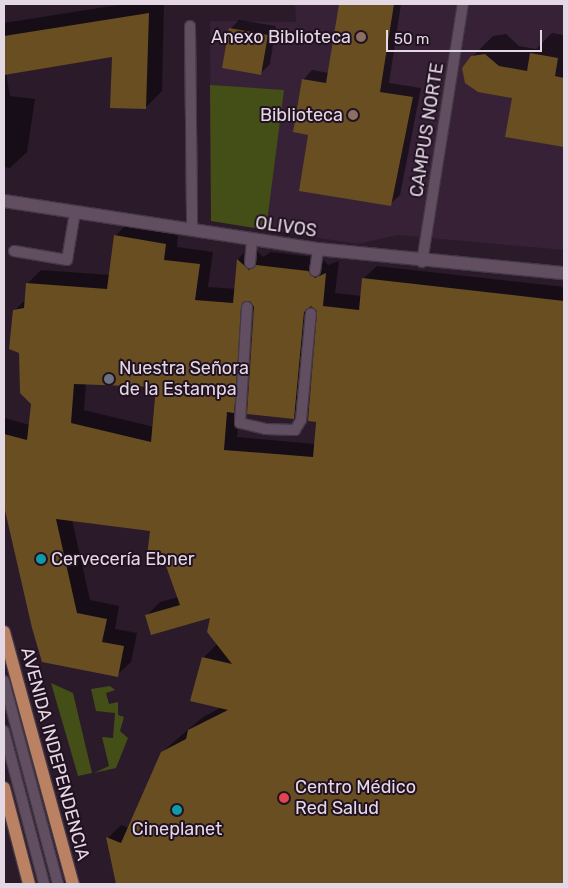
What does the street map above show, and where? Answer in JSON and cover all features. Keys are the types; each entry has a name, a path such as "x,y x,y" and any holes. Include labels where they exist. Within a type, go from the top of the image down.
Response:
{"main road":[{"name":"AVENIDA INDEPENDENCIA","path":"4,632 73,884"},
{"path":"4,788 30,884"}],"street":[{"name":"OLIVOS","path":"4,201 318,249 422,262 564,273"}],"lane":[{"name":"CAMPUS NORTE","path":"422,262 463,4"},
{"path":"190,26 192,230"},
{"path":"14,251 67,260 75,212"},
{"path":"250,263 252,240"},
{"path":"315,271 318,249"},
{"path":"247,307 240,423 265,429 295,430 301,420 311,313"},
{"path":"4,681 58,884"},
{"path":"4,731 44,884"}],"shaded area":[{"path":"295,4 564,4 564,250 397,235 358,244 211,221 210,21 296,22"}],"green space":[{"path":"210,85 284,90 266,230 211,221"},
{"path":"51,683 73,693 92,773 78,776"},
{"path":"110,686 115,690 106,693 109,704 118,702 118,715 124,717 120,731 128,738 116,768 94,773 109,766 102,737 113,738 115,713 96,711 91,689"}],"building":[{"path":"339,4 394,4 380,92 413,97 391,206 299,191 308,135 293,132 302,79 326,83"},
{"path":"149,13 146,109 110,108 112,57 4,75 4,36"},
{"path":"229,28 268,35 261,75 222,68"},
{"path":"530,53 558,58 555,76 564,78 564,147 505,137 512,98 478,92 465,83 462,68 471,56 485,54 499,66 527,71"},
{"path":"114,235 166,244 164,260 200,264 195,300 233,303 237,259 249,270 256,265 308,271 315,278 326,273 323,306 359,310 362,278 564,301 564,884 116,884 106,837 121,843 161,752 186,739 188,730 228,710 190,701 202,657 232,664 207,632 210,618 151,635 145,615 180,605 162,555 147,556 150,531 56,519 77,613 107,619 102,642 124,646 118,677 42,662 32,628 4,506 4,434 27,440 31,404 20,393 19,353 9,349 13,310 24,308 26,283 107,289","holes":["244,301 250,301 254,307 247,414 294,419 304,312 311,306 317,311 308,421 316,422 313,457 224,450 227,412 234,413","74,384 156,387 151,442 71,423"]}],"place":[{"name":"Anexo Biblioteca","path":"361,37"},
{"name":"Biblioteca","path":"353,115"},
{"name":"Nuestra Señora de la Estampa","path":"109,379"},
{"name":"Cervecería Ebner","path":"41,559"},
{"name":"Centro Médico Red Salud","path":"284,798"},
{"name":"Cineplanet","path":"177,810"}]}
